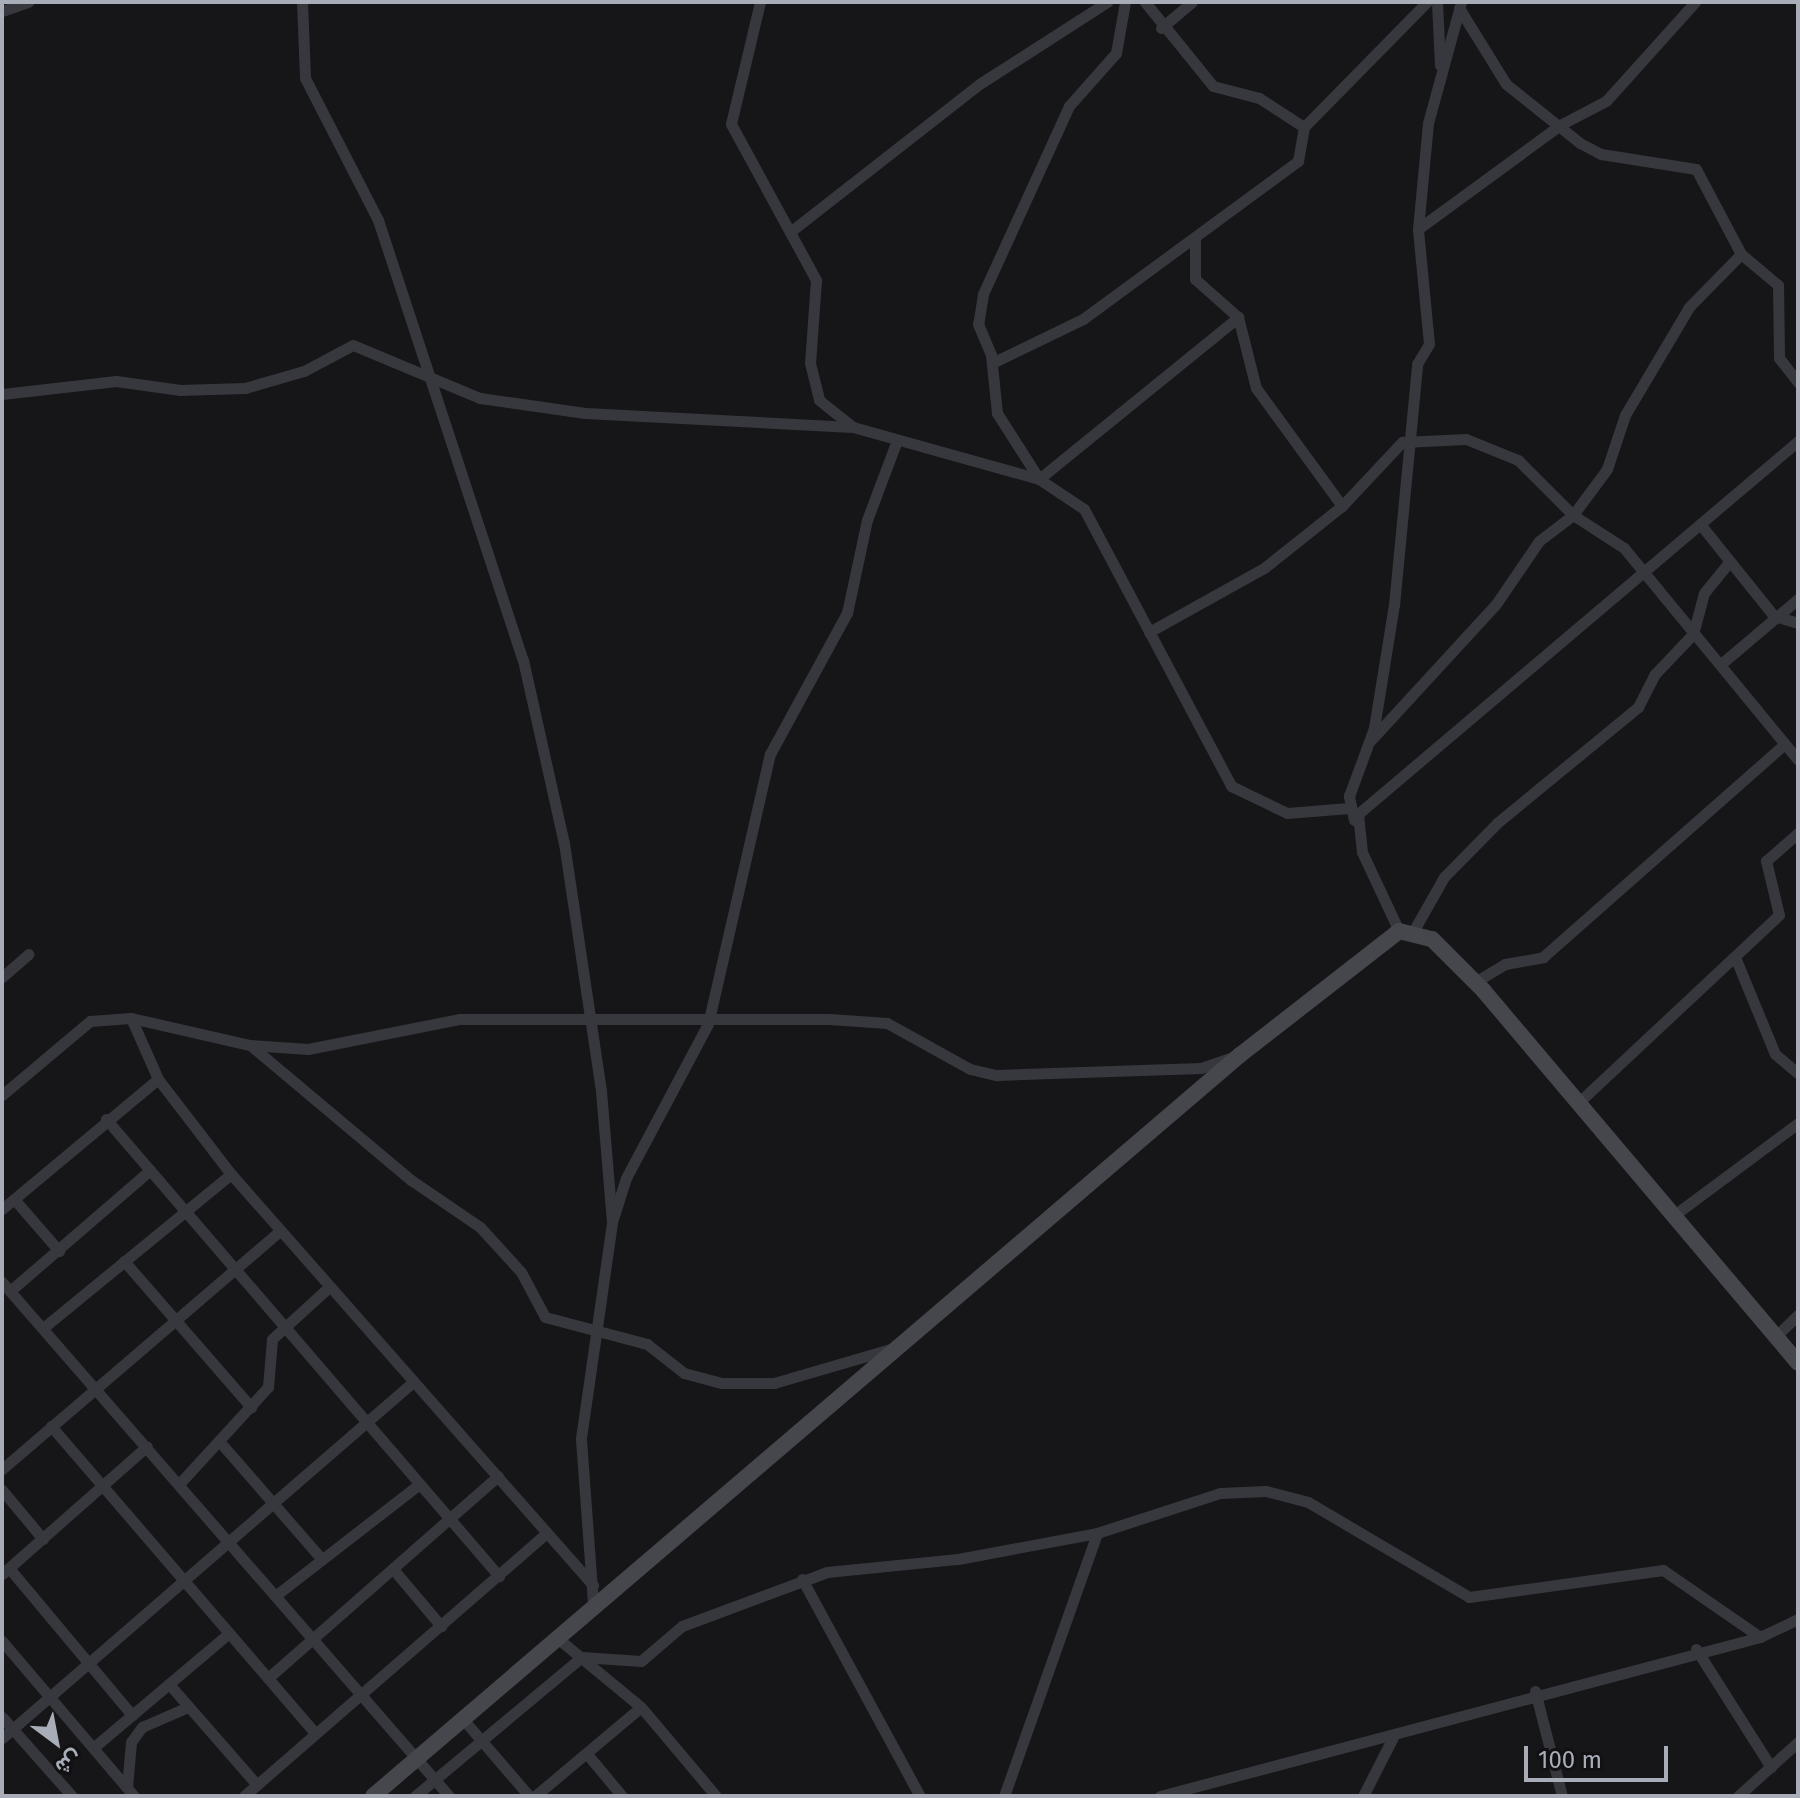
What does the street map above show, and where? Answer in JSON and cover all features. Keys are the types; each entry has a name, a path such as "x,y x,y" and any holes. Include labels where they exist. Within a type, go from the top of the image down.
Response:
{"street":[{"path":"2,11 28,2"},
{"path":"302,2 305,78 378,220 435,380 523,660 564,843 589,1017 612,1222"},
{"path":"760,2 731,124 819,291 810,363 819,400 853,427"},
{"path":"790,232 981,83 1107,2"},
{"path":"1039,479 999,419 992,363 978,324 983,294 1069,106 1116,53 1125,2"},
{"path":"1145,2 1161,28 1213,86 1259,98 1304,127"},
{"path":"1161,28 1192,2"},
{"path":"992,363 1083,319 1298,161 1304,127 1427,2"},
{"path":"1437,2 1440,77"},
{"path":"1418,229 1560,125 1606,101 1695,2"},
{"path":"1460,5 1440,77 1418,229 1429,344 1417,364 1413,436 1394,605 1366,745 1349,808 1406,931 1475,982 1798,1363"},
{"path":"1460,5 1506,84 1601,154 1696,169 1741,254 1778,285 1779,358 1798,382"},
{"path":"1195,238 1195,279 1238,317 1256,388 1342,506"},
{"path":"1366,745 1496,604 1539,541 1573,515 1607,469 1625,415 1689,307 1741,254"},
{"path":"1039,479 1238,317"},
{"path":"2,394 116,381 180,390 245,388 304,371 353,345 480,398 585,413 853,427 1039,479 1084,509 1231,786 1287,813 1349,808"},
{"path":"1149,632 1264,568 1342,506 1413,436"},
{"path":"1413,436 1495,447 1539,476 1573,515 1644,571 1798,760"},
{"path":"593,1603 581,1438 612,1222 626,1178 708,1024 770,754 847,613 867,520 897,440"},
{"path":"1354,820 1798,441"},
{"path":"1700,524 1774,616 1798,623"},
{"path":"373,1796 593,1603 1240,1055 1406,931 1444,877 1530,792 1629,717 1655,674 1693,634 1704,593 1730,561"},
{"path":"1721,664 1774,616 1798,599"},
{"path":"1475,982 1505,964 1543,957 1785,744"},
{"path":"1578,1103 1779,915 1766,861 1798,833"},
{"path":"2,977 28,954"},
{"path":"1735,957 1775,1054 1798,1073"},
{"path":"2,1095 90,1021 131,1018 250,1045 308,1049 460,1019 589,1017 708,1024 887,1023 970,1069 997,1075 1201,1068 1240,1055"},
{"path":"131,1018 158,1079 231,1174 593,1585"},
{"path":"250,1045 411,1180 480,1227 521,1272 545,1317 596,1335 647,1344 684,1373 722,1383 774,1383 899,1346"},
{"path":"2,1209 106,1119 158,1079"},
{"path":"106,1119 499,1576"},
{"path":"1673,1216 1798,1123"},
{"path":"150,1170 59,1251 6,1286 449,1796"},
{"path":"43,1328 231,1174"},
{"path":"14,1199 59,1251"},
{"path":"5,1465 280,1231"},
{"path":"124,1261 251,1407"},
{"path":"180,1483 268,1387 272,1339 329,1287"},
{"path":"1775,1337 1798,1315"},
{"path":"2,1738 413,1382"},
{"path":"51,1426 315,1733"},
{"path":"219,1441 320,1557"},
{"path":"132,1715 6,1571 147,1446"},
{"path":"268,1678 498,1476"},
{"path":"275,1596 320,1557 418,1485"},
{"path":"2,1490 43,1539"},
{"path":"415,1796 582,1657 641,1661 682,1626 802,1579 1097,1533 1220,1493 1266,1491 1308,1502 1452,1594 1538,1592 1663,1570 1760,1637"},
{"path":"244,1796 547,1533"},
{"path":"1004,1796 1097,1533"},
{"path":"393,1569 441,1626"},
{"path":"802,1579 920,1796"},
{"path":"1160,1796 1393,1737 1535,1691 1696,1649 1760,1637 1798,1619"},
{"path":"93,1748 229,1633"},
{"path":"556,1637 641,1707 716,1796"},
{"path":"2,1641 132,1794"},
{"path":"1696,1649 1771,1767"},
{"path":"169,1684 257,1785"},
{"path":"1535,1691 1562,1796"},
{"path":"132,1794 136,1734 188,1707"},
{"path":"535,1796 641,1707"},
{"path":"2,1717 72,1796"},
{"path":"462,1718 529,1796"},
{"path":"1363,1796 1393,1737"},
{"path":"1738,1796 1798,1742"},
{"path":"587,1754 622,1796"}]}
